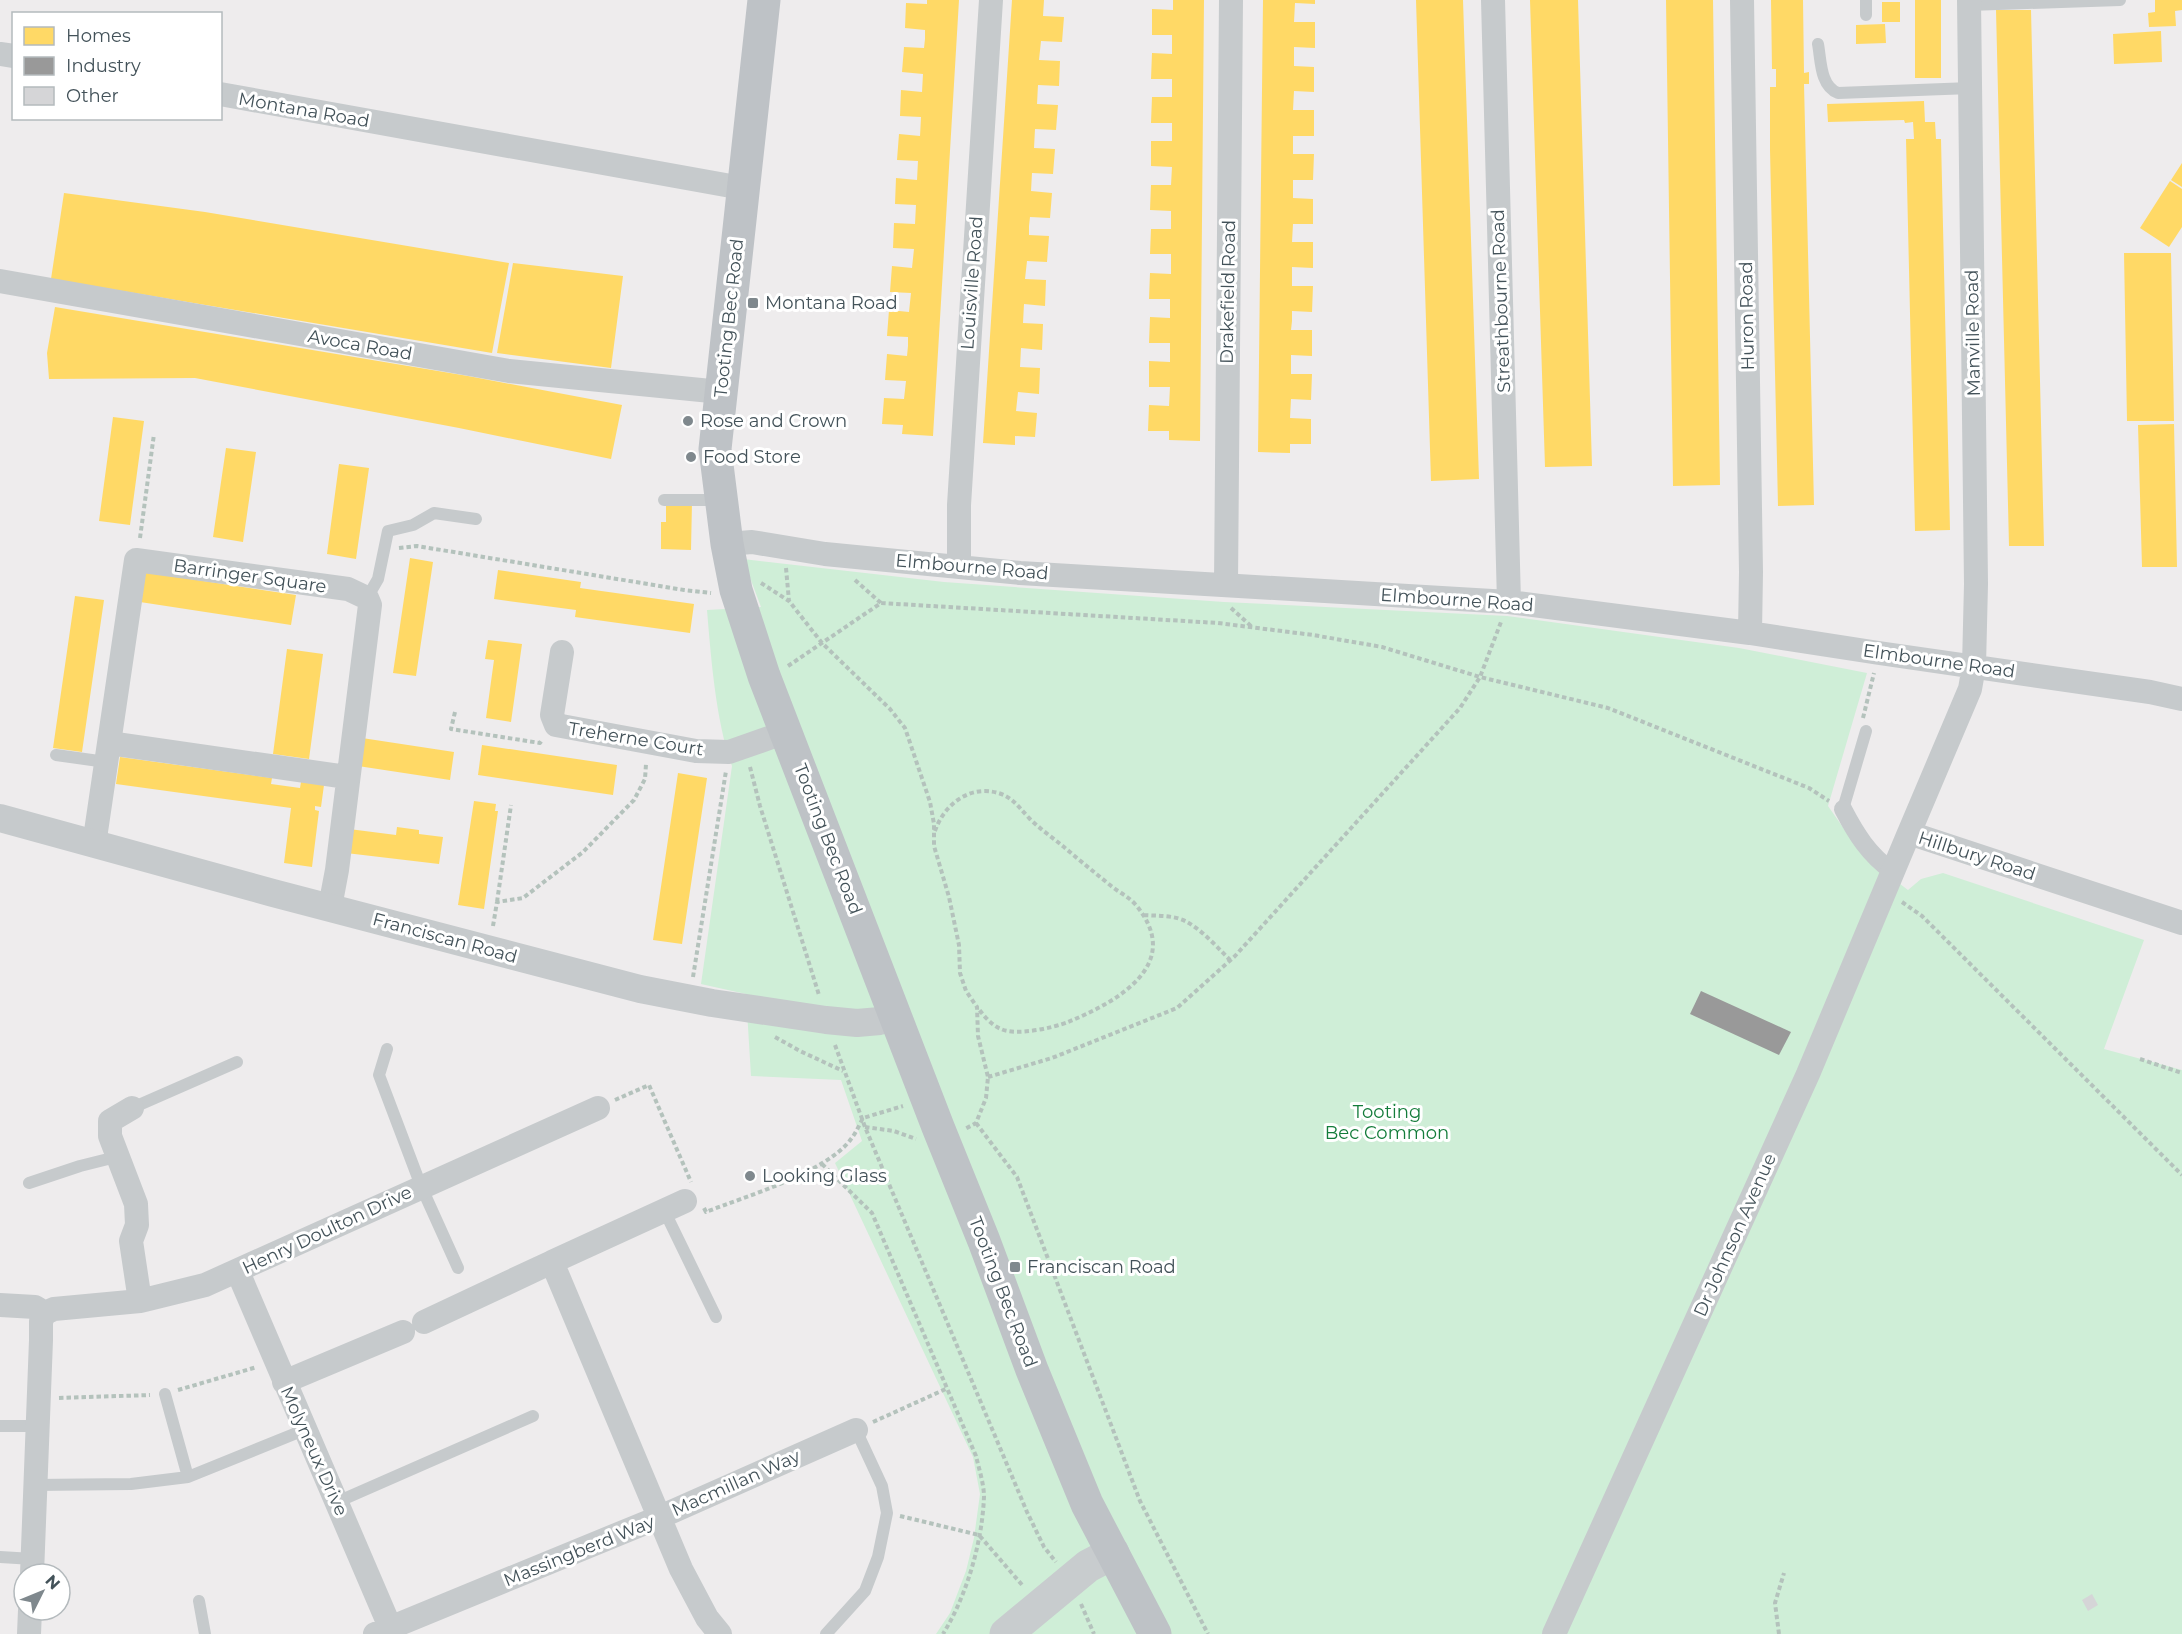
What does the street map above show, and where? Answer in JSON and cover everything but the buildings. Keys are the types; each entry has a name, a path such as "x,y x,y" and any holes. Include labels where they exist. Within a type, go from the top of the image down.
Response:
{"highway":[{"name":"Tooting Bec Road","path":"765,0 742,188 715,449 727,544 739,597 764,676 1037,1381 1087,1504 1155,1634"}],"main road":[{"path":"1006,1634 1088,1566 1113,1553"}],"street":[{"name":"Louisville Road","path":"959,566 959,505 991,0"},
{"name":"Drakefield Road","path":"1225,593 1232,0"},
{"name":"Streathbourne Road","path":"1493,0 1509,602"},
{"name":"Huron Road","path":"1742,0 1750,633"},
{"name":"Manville Road","path":"1969,2 1976,584 1974,666"},
{"name":"Montana Road","path":"222,94 742,188"},
{"name":"Avoca Road","path":"0,281 509,371 721,392"},
{"name":"Elmbourne Road","path":"727,544 752,542 825,554 1225,593 1509,602 1750,633 2150,692 2182,699"},
{"name":"Barringer Square","path":"136,560 348,589 367,598"},
{"path":"94,844 136,560"},
{"path":"330,907 337,870 369,618 370,605 367,598"},
{"name":"Treherne Court","path":"562,652 552,715 556,725 696,751 729,752 786,732"},
{"name":"Hillbury Road","path":"1974,666 1970,689 1909,833 2182,923"},
{"path":"107,753 347,777"},
{"path":"1843,809 1859,838 1878,861 1888,880"},
{"name":"Franciscan Road","path":"0,818 640,989 757,1010 857,1023 880,1021 896,1016"},
{"name":"Dr Johnson Avenue","path":"1554,1634 1808,1074 1909,833"},
{"path":"132,1108 110,1121 110,1136 117,1157 127,1175 136,1204 137,1225 131,1241 140,1301"},
{"name":"Henry Doulton Drive","path":"0,1305 35,1307 45,1313 54,1309 140,1301 206,1285 598,1108"},
{"path":"284,1382 413,1327 686,1200"},
{"name":"Macmillan Way","path":"552,1262 660,1517 856,1430"},
{"name":"Molyneux Drive","path":"238,1272 304,1430 337,1502 386,1632"},
{"path":"33,1562 41,1321 45,1313"},
{"name":"Massingberd Way","path":"386,1632 660,1517 681,1569 707,1618 720,1634"}],"lane":[{"path":"1866,0 1866,15"},
{"path":"1969,2 2120,0"},
{"path":"1818,44 1826,85 1831,91 1838,93 1971,88"},
{"path":"664,500 721,500"},
{"path":"367,598 378,579 388,531 413,525 434,513 477,519"},
{"path":"1843,809 1866,731"},
{"path":"56,755 107,753"},
{"path":"387,1049 379,1074 422,1186 458,1268"},
{"path":"132,1108 237,1062"},
{"path":"28,1184 80,1166 117,1157"},
{"path":"686,1200 716,1317"},
{"path":"165,1394 188,1477"},
{"path":"337,1502 533,1416"},
{"path":"0,1426 38,1426"},
{"path":"34,1485 131,1484 188,1477 304,1430"},
{"path":"826,1634 865,1591 878,1557 887,1513 882,1485 856,1430"},
{"path":"0,1557 18,1562"},
{"path":"199,1601 205,1634"}],"path":[{"path":"136,560 154,434"},
{"path":"383,551 417,546 714,593"},
{"path":"784,546 789,601"},
{"path":"760,582 789,601 822,643 890,709 905,728 930,802 934,846 949,897 959,945 960,973 966,991 987,1019 1009,1032 1050,1028 1101,1007 1121,996 1134,985 1150,965 1153,941 1147,920 1134,903 1050,836 1009,796 983,791 968,795 945,811 934,834"},
{"path":"1225,593 1252,627"},
{"path":"988,1077 1052,1058 1177,1008 1230,960 1460,708 1480,677 1509,602"},
{"path":"782,670 881,603 1252,627 1382,647 1480,677 1608,708 1809,788 1843,809"},
{"path":"1866,731 1861,726 1879,653"},
{"path":"455,712 452,729 540,743 556,725"},
{"path":"497,902 523,898 583,852 619,816 634,800 645,779 648,742"},
{"path":"690,998 729,752"},
{"path":"750,764 760,806 819,997"},
{"path":"489,950 511,805"},
{"path":"1888,880 2182,1175"},
{"path":"1143,915 1166,916 1185,921 1206,936 1230,960"},
{"path":"977,1007 978,1036 988,1077 986,1098 976,1123 1017,1177 1140,1501 1208,1634"},
{"path":"757,1010 765,1030 800,1052 845,1071"},
{"path":"834,1043 865,1126 1027,1512 1044,1547 1070,1582"},
{"path":"2140,1059 2182,1073"},
{"path":"598,1108 649,1085 686,1200 706,1212 822,1164 851,1139 863,1119 908,1104"},
{"path":"865,1126 894,1131 922,1142"},
{"path":"822,1164 872,1213 976,1456 984,1495 979,1535 967,1580 943,1634"},
{"path":"856,1430 948,1388"},
{"path":"887,1513 979,1535 1024,1587"},
{"path":"1779,1634 1775,1602 1784,1573"}],"green space":[{"name":"Tooting Bec Common","path":"743,559 944,582 1224,602 1507,616 1739,648 1867,673 1828,806 1863,856 1908,890 1921,879 1943,873 2144,940 2104,1049 2182,1070 2182,1634 936,1634 950,1613 966,1571 974,1538 980,1494 973,1457 835,1163 862,1141 841,1080 751,1076 746,994 701,984 732,766 718,710 707,610 761,607"}],"place":[{"name":"Montana Road","path":"753,303"},
{"name":"Rose and Crown","path":"688,421"},
{"name":"Food Store","path":"691,457"},
{"name":"Looking Glass","path":"750,1176"},
{"name":"Franciscan Road","path":"1015,1267"}]}
